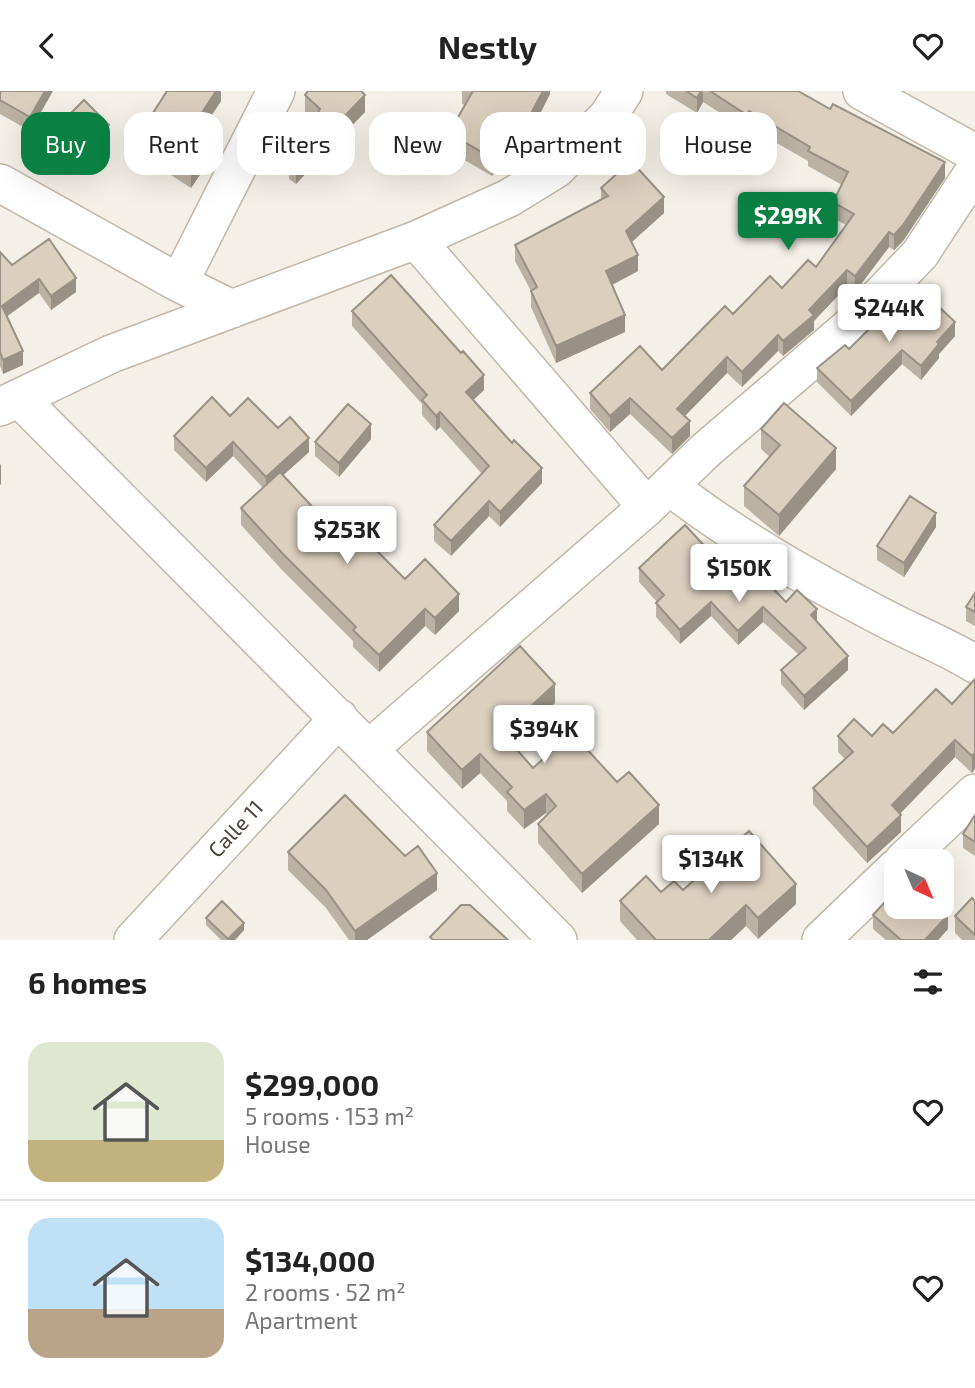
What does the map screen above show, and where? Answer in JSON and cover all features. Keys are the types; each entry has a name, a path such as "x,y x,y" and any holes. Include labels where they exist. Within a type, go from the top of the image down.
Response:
{"street":[{"path":"179,283 276,91"},
{"path":"558,940 339,718 10,403 111,354 416,240 509,198 556,169 608,115 624,91"},
{"path":"862,91 975,153"},
{"path":"369,749 658,497 706,450 853,324 920,254 975,170"},
{"path":"0,183 179,283 232,309"},
{"path":"416,240 658,497 727,529 875,613 975,664"},
{"name":"Calle 11","path":"133,940 339,718"},
{"path":"916,849 975,793"},
{"path":"821,940 884,880"}],"building":[{"path":"45,91 33,112 21,112 0,100 0,93"},
{"path":"167,91 216,91 203,112 154,112"},
{"path":"308,91 361,91 365,95 349,112 318,112 320,109 305,95"},
{"path":"473,91 543,91 532,112 480,112 480,151 466,143 466,112 461,112"},
{"path":"686,91 701,91 697,98"},
{"path":"710,91 798,91 830,109 833,104 945,162 903,225 894,235 889,232 855,276 847,270 809,310 814,315 783,341 778,335 742,372 727,357 677,409 690,421 672,438 630,398 610,416 590,393 640,346 662,370 725,306 733,314 770,276 782,288 808,260 816,267 854,214 833,202 848,172 808,151 810,147 777,128 777,112 742,112"},
{"path":"84,100 96,112 72,112"},
{"path":"615,175 644,175 664,197 626,231 638,255 606,271 625,315 556,346 531,291 537,287 515,245 608,196 601,188"},
{"path":"49,239 76,278 51,296 39,279 2,306 23,351 3,360 0,352 0,252 12,265"},
{"path":"391,275 484,375 466,392 512,443 514,440 542,468 500,512 489,501 451,541 434,525 489,466 440,412 436,416 422,400 427,395 352,311"},
{"path":"917,286 955,322 921,366 902,350 851,401 817,368 845,345 849,349 873,325 878,329"},
{"path":"212,397 230,416 248,398 278,428 290,417 309,438 266,477 233,442 206,468 174,436"},
{"path":"784,403 836,448 779,515 744,486 780,445 761,429"},
{"path":"348,404 371,424 339,463 315,442"},
{"path":"280,472 333,529 344,518 405,579 425,559 459,594 435,618 425,609 379,655 353,630 356,627 241,508"},
{"path":"910,496 936,513 904,563 877,546"},
{"path":"685,525 738,582 753,568 786,602 797,590 817,609 811,615 848,656 804,696 781,670 806,648 763,607 738,631 711,602 680,630 656,603 664,595 639,568"},
{"path":"975,593 975,612 966,607"},
{"path":"520,646 555,684 502,733 533,768 572,733 617,782 629,772 659,805 582,874 538,824 556,806 546,794 524,810 507,792 512,787 480,754 462,770 427,732"},
{"path":"975,679 975,753 972,756 955,740 892,805 901,815 867,847 813,788 853,752 838,736 854,719 872,736 883,724 893,733 936,689 952,704"},
{"path":"345,795 405,856 418,846 437,873 355,931 326,890 288,852"},
{"path":"975,815 975,842 963,834"},
{"path":"749,831 796,884 758,918 746,905 709,940 656,940 620,901 646,876 661,892 674,881 683,890"},
{"path":"972,898 975,901 975,935 955,916"},
{"path":"222,901 244,923 228,939 206,918"},
{"path":"884,903 884,919 944,919 925,940 901,940 873,915"},
{"path":"461,905 470,905 508,940 433,940 430,937"}]}
